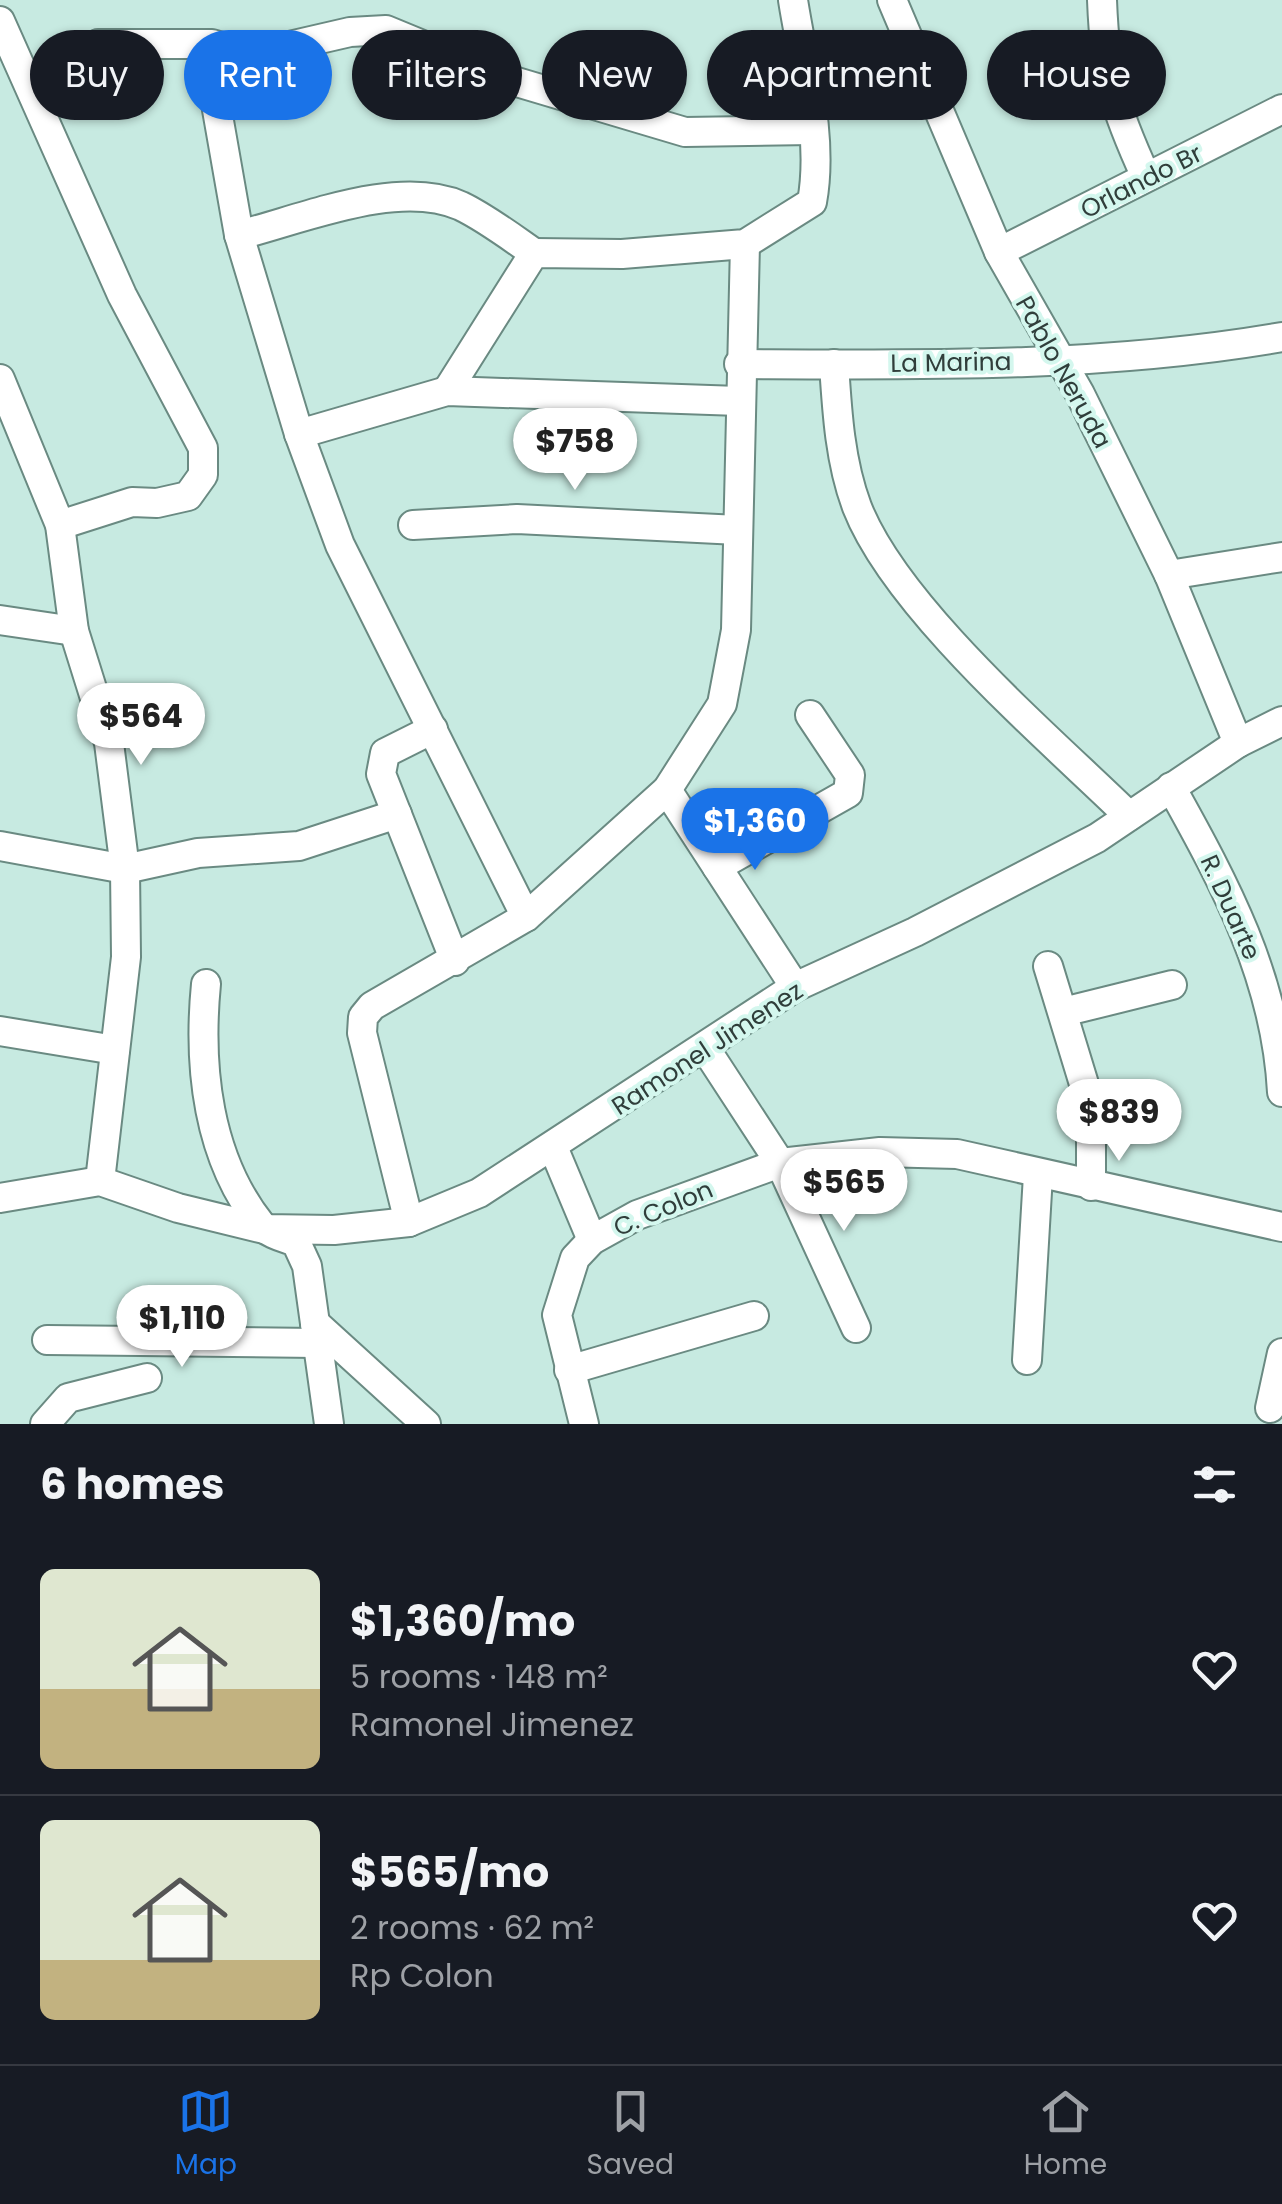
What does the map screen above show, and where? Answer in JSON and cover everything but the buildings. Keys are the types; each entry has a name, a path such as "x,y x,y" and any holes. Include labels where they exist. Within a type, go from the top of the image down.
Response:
{"street":[{"path":"239,235 392,196 424,196 460,206 534,253 622,254 746,244 812,202 816,182 793,0"},
{"name":"Pablo Neruda","path":"892,0 998,252 1080,394 1169,576 1238,743"},
{"path":"1102,0 1104,61 1114,106 1146,178"},
{"path":"0,20 122,295 203,448 203,474 188,496 157,503 132,502 60,525"},
{"path":"332,36 386,30 500,77 685,132 812,130"},
{"name":"Orlando Br","path":"998,252 1282,109"},
{"path":"219,120 239,235 299,434 340,545 526,917"},
{"path":"410,1222 362,1033 363,1017 372,1006 456,961 526,917 667,790 722,704 736,630 739,364 746,244"},
{"path":"447,391 534,253"},
{"name":"La Marina","path":"739,364 1058,360 1130,356 1282,336"},
{"path":"834,364 838,417 852,490 890,567 964,653 1129,816"},
{"path":"0,379 60,525 74,630 109,743 125,869 126,957 100,1181 0,1198"},
{"path":"299,434 447,391 739,401"},
{"path":"413,525 517,520 738,530"},
{"path":"1169,576 1282,557"},
{"path":"0,620 74,630"},
{"path":"717,867 848,793 850,776 810,715"},
{"name":"Ramonel Jimenez","path":"100,1181 178,1208 264,1229 334,1230 410,1222 479,1193 795,988 1006,887 1097,838 1238,743 1282,721"},
{"path":"432,729 385,752 381,774 456,961"},
{"name":"R. Duarte","path":"1171,788 1270,959 1282,1092"},
{"path":"667,790 795,988"},
{"path":"0,846 125,869 198,854 299,846 397,814"},
{"path":"1048,966 1092,1107 1090,1186"},
{"path":"206,984 203,1078 214,1127 230,1168 264,1229 296,1242 308,1266 328,1424"},
{"path":"1063,1012 1172,985"},
{"path":"0,1032 116,1050"},
{"path":"705,1048 780,1163 856,1328"},
{"path":"553,1147 592,1240"},
{"name":"C. Colon","path":"584,1424 556,1305 568,1269 592,1240 637,1215 780,1163 880,1152 950,1153 1282,1227"},
{"path":"1026,1360 1038,1175"},
{"path":"569,1370 754,1316"},
{"path":"46,1340 316,1333 426,1424"},
{"path":"1268,1412 1282,1353"},
{"path":"46,1424 68,1398 147,1378"}]}
